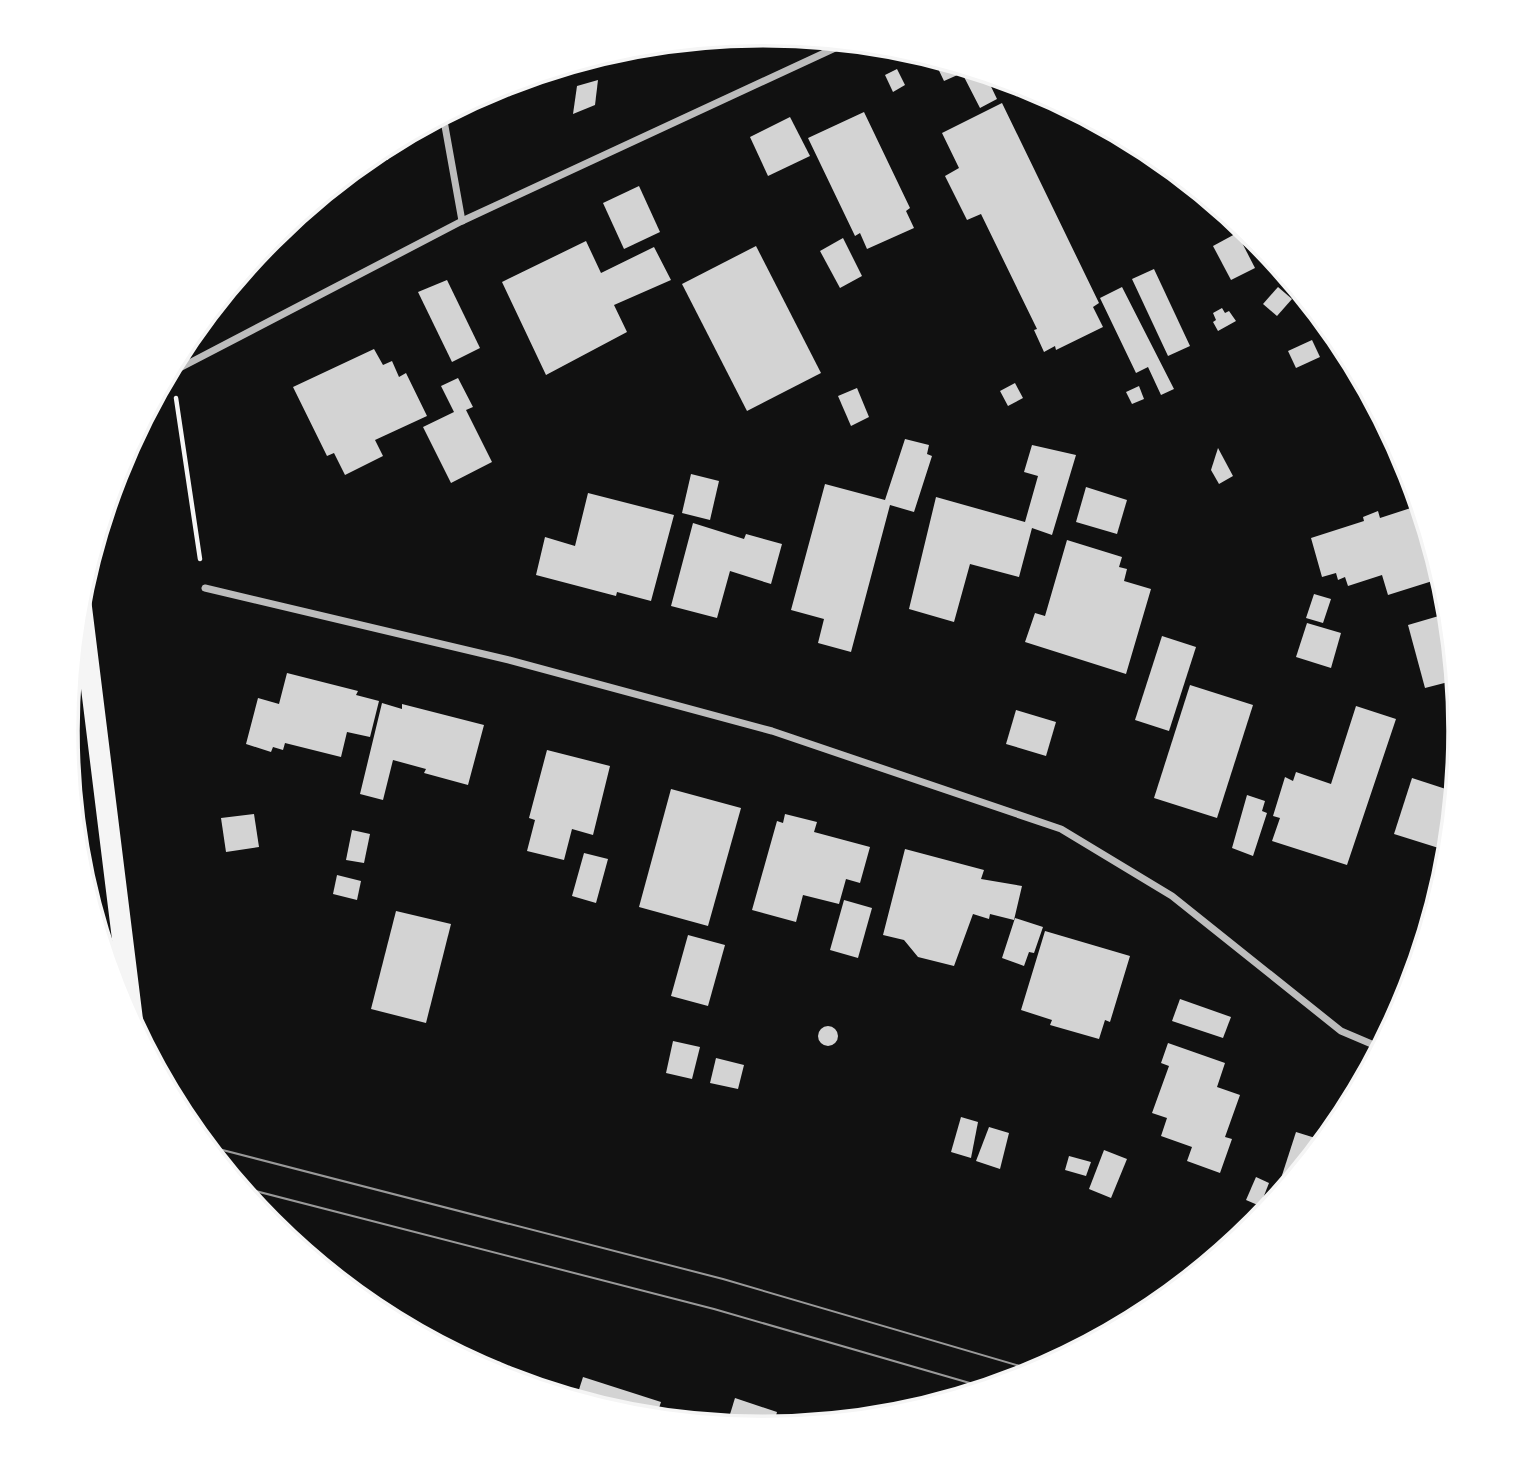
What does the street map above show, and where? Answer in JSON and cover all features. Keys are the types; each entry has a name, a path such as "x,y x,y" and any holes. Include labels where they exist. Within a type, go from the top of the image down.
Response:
{"highway":[{"path":"85,635 130,989"}],"street":[{"path":"184,366 462,221 833,49"},
{"path":"445,125 462,221"},
{"path":"205,588 509,660 772,731 1061,829 1172,896 1341,1031 1372,1044"}],"path":[{"path":"174,382 205,588"}],"building":[{"path":"938,68 959,74 944,81"},
{"path":"897,69 905,85 893,92 885,75"},
{"path":"963,76 990,84 997,99 980,108"},
{"path":"598,80 595,105 573,114 577,86"},
{"path":"1002,103 1099,303 1093,307 1103,327 1056,350 1055,346 1044,352 1034,330 1037,329 981,214 967,220 945,176 959,168 942,133"},
{"path":"864,112 910,208 906,211 914,228 867,249 860,233 855,236 808,138"},
{"path":"790,117 810,156 768,176 750,137"},
{"path":"639,186 660,232 624,249 603,203"},
{"path":"1235,234 1255,268 1231,280 1213,246"},
{"path":"843,238 862,276 840,288 820,251"},
{"path":"586,241 601,273 654,247 671,280 614,305 627,332 546,375 502,282"},
{"path":"756,246 821,373 747,411 682,284"},
{"path":"1154,269 1190,346 1168,356 1132,279"},
{"path":"447,280 480,348 452,362 418,292"},
{"path":"1122,287 1174,389 1161,395 1148,367 1136,373 1100,298"},
{"path":"1278,287 1292,299 1277,316 1263,304"},
{"path":"1222,308 1225,313 1229,311 1236,321 1218,331 1213,322 1216,320 1213,313"},
{"path":"1312,340 1320,357 1296,368 1288,351"},
{"path":"374,349 383,365 392,361 399,377 406,373 427,416 375,440 383,456 345,475 334,453 327,456 293,387"},
{"path":"458,378 473,407 466,410 492,462 451,483 423,427 454,412 441,386"},
{"path":"1015,383 1023,398 1008,406 1000,391"},
{"path":"1139,386 1144,399 1132,404 1126,392"},
{"path":"857,388 869,417 851,426 838,396"},
{"path":"905,439 929,445 927,454 932,456 914,512 890,505 851,652 818,643 824,619 791,610 825,484 885,500"},
{"path":"1032,445 1076,455 1052,535 1032,528 1019,577 970,564 954,622 909,609 936,497 1025,522 1038,476 1024,472"},
{"path":"1218,448 1233,476 1219,484 1211,470"},
{"path":"691,474 719,481 710,520 682,513"},
{"path":"1086,487 1127,500 1117,534 1076,522"},
{"path":"588,493 674,515 651,601 617,592 616,596 536,575 545,537 575,546"},
{"path":"1411,508 1431,581 1388,595 1382,575 1348,586 1345,577 1338,580 1336,573 1322,577 1311,538 1364,521 1363,517 1378,511 1380,518"},
{"path":"693,523 744,539 746,534 782,544 771,584 730,571 717,618 671,606"},
{"path":"1067,540 1122,557 1119,567 1127,569 1124,581 1151,589 1126,674 1025,642 1035,613 1045,616"},
{"path":"1314,594 1331,599 1323,623 1306,618"},
{"path":"1438,616 1447,682 1425,688 1408,625"},
{"path":"1307,623 1341,633 1331,668 1296,657"},
{"path":"1162,636 1196,647 1169,731 1135,720"},
{"path":"287,673 358,691 356,695 379,701 370,737 347,732 341,757 285,743 283,750 273,747 271,752 246,744 258,698 279,704"},
{"path":"1190,685 1253,705 1217,818 1154,798"},
{"path":"382,703 402,709 402,704 484,725 468,785 424,773 426,769 393,760 383,800 360,794"},
{"path":"1356,706 1396,719 1347,865 1272,841 1280,818 1273,816 1285,777 1293,781 1296,772 1331,784"},
{"path":"1016,710 1056,722 1046,756 1006,744"},
{"path":"547,750 610,766 593,835 572,829 564,860 527,851 535,820 529,818"},
{"path":"1412,778 1446,789 1438,848 1394,834"},
{"path":"671,789 741,808 708,926 639,907"},
{"path":"1247,795 1265,801 1262,811 1267,813 1253,856 1232,848"},
{"path":"254,814 259,847 226,852 221,818"},
{"path":"785,814 817,822 814,832 870,847 860,883 846,879 839,904 803,895 796,922 752,910 777,821 783,823"},
{"path":"352,830 370,834 364,863 346,860"},
{"path":"905,849 984,870 981,879 1022,886 1014,920 990,914 989,919 973,914 954,966 918,957 904,940 883,935"},
{"path":"584,853 608,859 596,903 572,896"},
{"path":"337,875 361,881 357,900 333,894"},
{"path":"844,900 872,908 858,958 830,950"},
{"path":"396,911 451,924 426,1023 371,1009"},
{"path":"1015,918 1043,927 1034,953 1029,952 1024,966 1002,958"},
{"path":"1045,931 1130,956 1110,1022 1105,1020 1099,1039 1050,1025 1052,1020 1021,1010"},
{"path":"688,935 725,945 708,1006 671,996"},
{"path":"1180,999 1231,1017 1223,1038 1172,1021"},
{"path":"828,1026 835,1029 838,1036 835,1043 828,1046 821,1043 818,1036 821,1029"},
{"path":"673,1041 700,1047 692,1079 666,1073"},
{"path":"1168,1043 1225,1063 1217,1087 1240,1095 1225,1137 1232,1139 1220,1173 1187,1161 1192,1147 1161,1136 1167,1118 1152,1113 1169,1066 1161,1063"},
{"path":"716,1058 744,1065 738,1089 710,1083"},
{"path":"961,1117 978,1122 971,1158 951,1152"},
{"path":"989,1127 1009,1133 1000,1169 976,1161"},
{"path":"1296,1132 1314,1138 1307,1148 1280,1180"},
{"path":"1104,1150 1127,1159 1111,1198 1089,1189"},
{"path":"1069,1156 1091,1162 1086,1176 1065,1170"},
{"path":"1256,1177 1269,1183 1257,1205 1246,1200"},
{"path":"583,1377 661,1402 659,1407 579,1390"},
{"path":"735,1398 777,1412 776,1415 730,1414"}],"tram line":[{"path":"221,1150 723,1279 1019,1366"},
{"path":"257,1191 714,1309 970,1383"}]}
